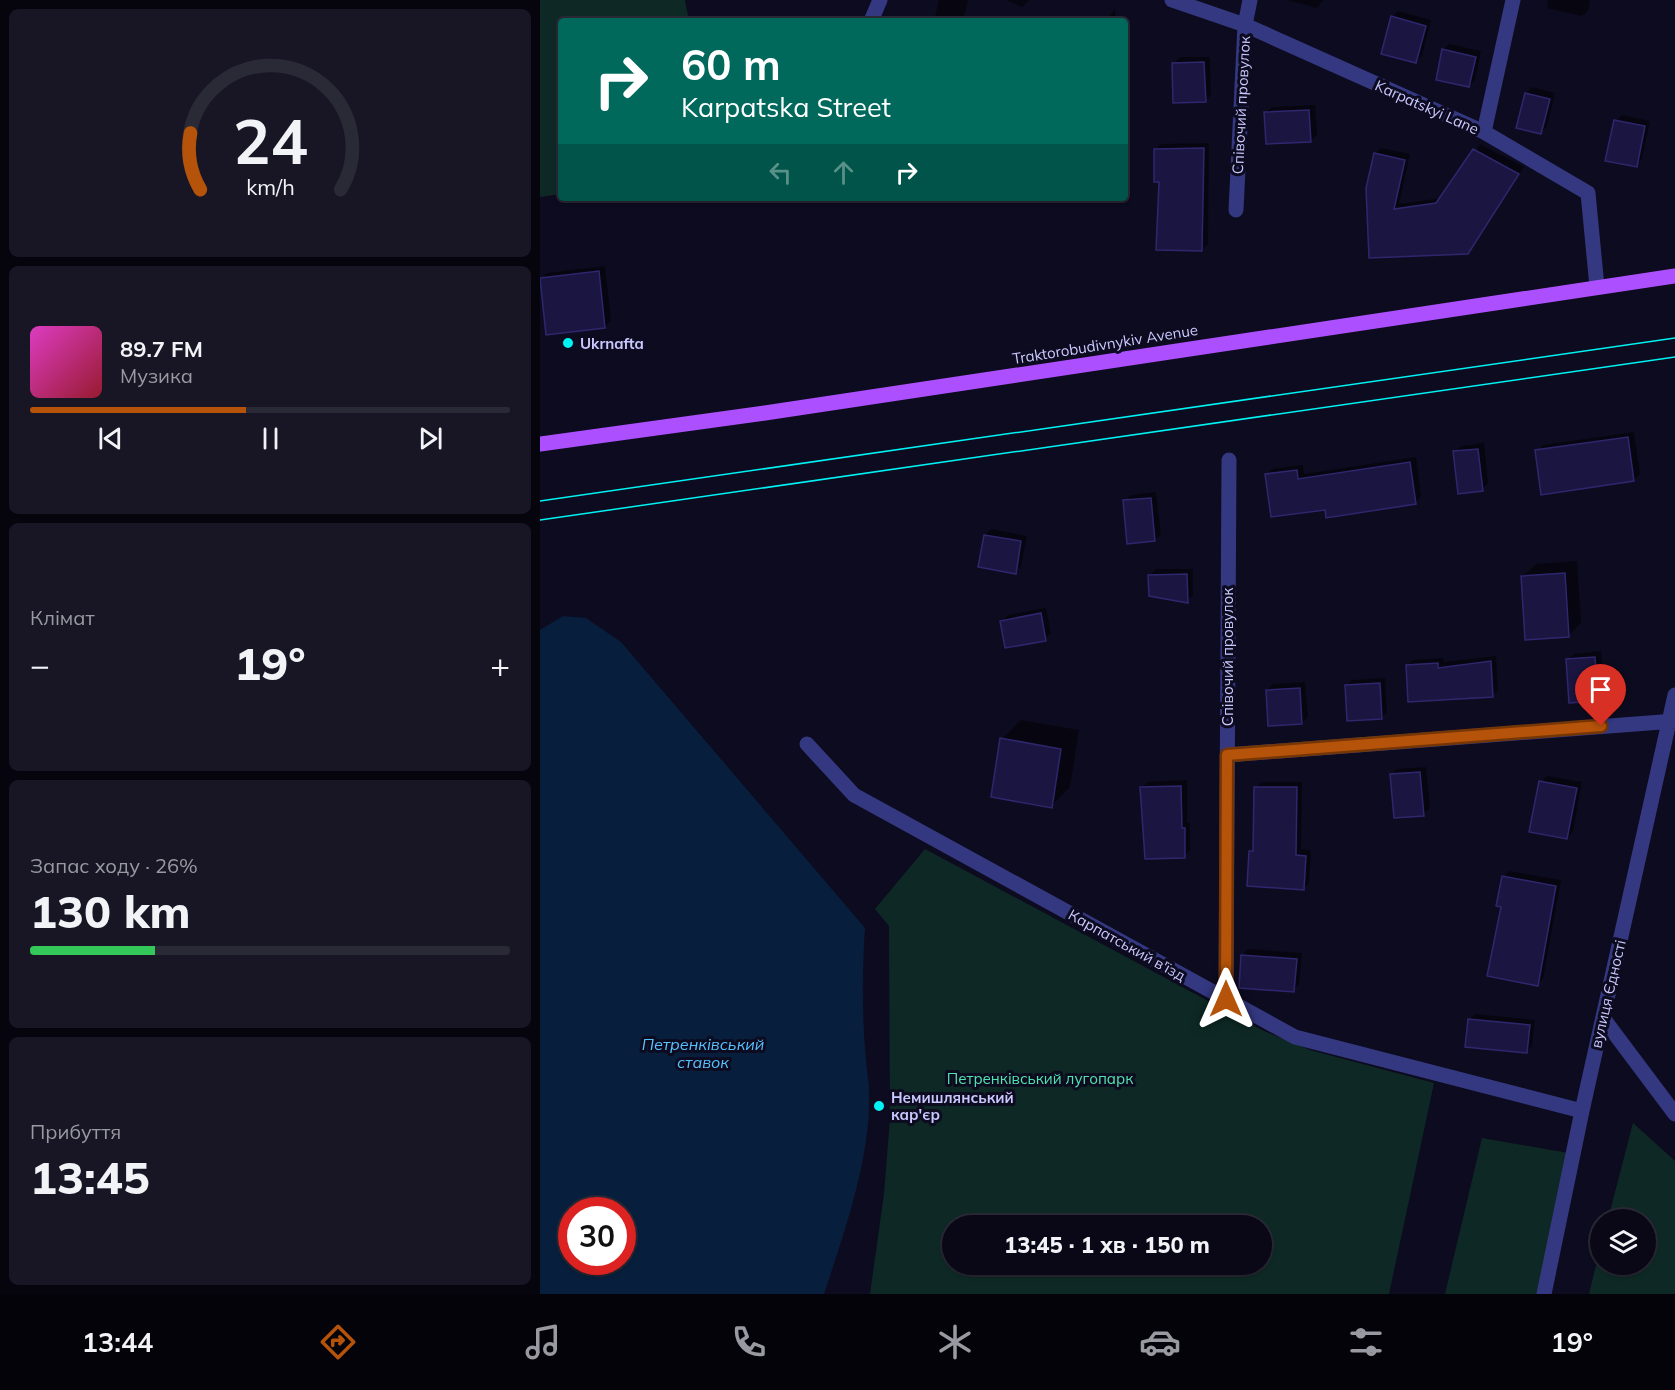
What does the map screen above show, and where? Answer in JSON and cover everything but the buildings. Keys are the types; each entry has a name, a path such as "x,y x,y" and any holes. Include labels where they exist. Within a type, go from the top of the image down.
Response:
{"main road":[{"name":"Traktorobudivnykiv Avenue","path":"540,444 765,413 1675,276"}],"street":[{"path":"872,18 880,0"},
{"name":"Karpatskyi Lane","path":"1172,0 1245,25 1484,132 1588,193 1597,287"},
{"name":"Співочий провулок","path":"1236,210 1245,25 1250,0"},
{"path":"1484,132 1513,0"},
{"name":"Співочий провулок","path":"1226,999 1229,460"},
{"name":"вулиця Єдності","path":"1544,1294 1582,1111 1672,722 1675,695"},
{"path":"1227,755 1672,722"},
{"name":"Карпатський в'їзд","path":"807,744 854,795 1295,1037 1582,1111"},
{"path":"1603,1018 1675,1114"}],"green space":[{"path":"540,0 685,0 688,18 558,18 558,194 540,197"},
{"name":"Петренківський лугопарк","path":"925,849 1264,1031 1310,1050 1434,1083 1389,1294 870,1294 884,1194 890,1119 889,926 875,909"},
{"path":"1633,1123 1675,1161 1675,1294 1589,1294 1594,1275 1656,1275 1656,1209 1611,1209"},
{"path":"1482,1138 1574,1154 1545,1294 1445,1294"}],"water":[{"name":"Петренківський ставок","path":"563,616 586,618 621,642 865,928 863,1011 869,1093 866,1143 861,1169 824,1294 540,1294 540,630"}],"tram line":[{"path":"540,501 1675,338"},
{"path":"540,520 1675,357"}],"place":[{"name":"Ukrnafta","path":"568,343"},
{"name":"Немишлянський кар'єр","path":"879,1106"}],"route":[{"path":"1226,999 1227,755 1601,726"}]}
